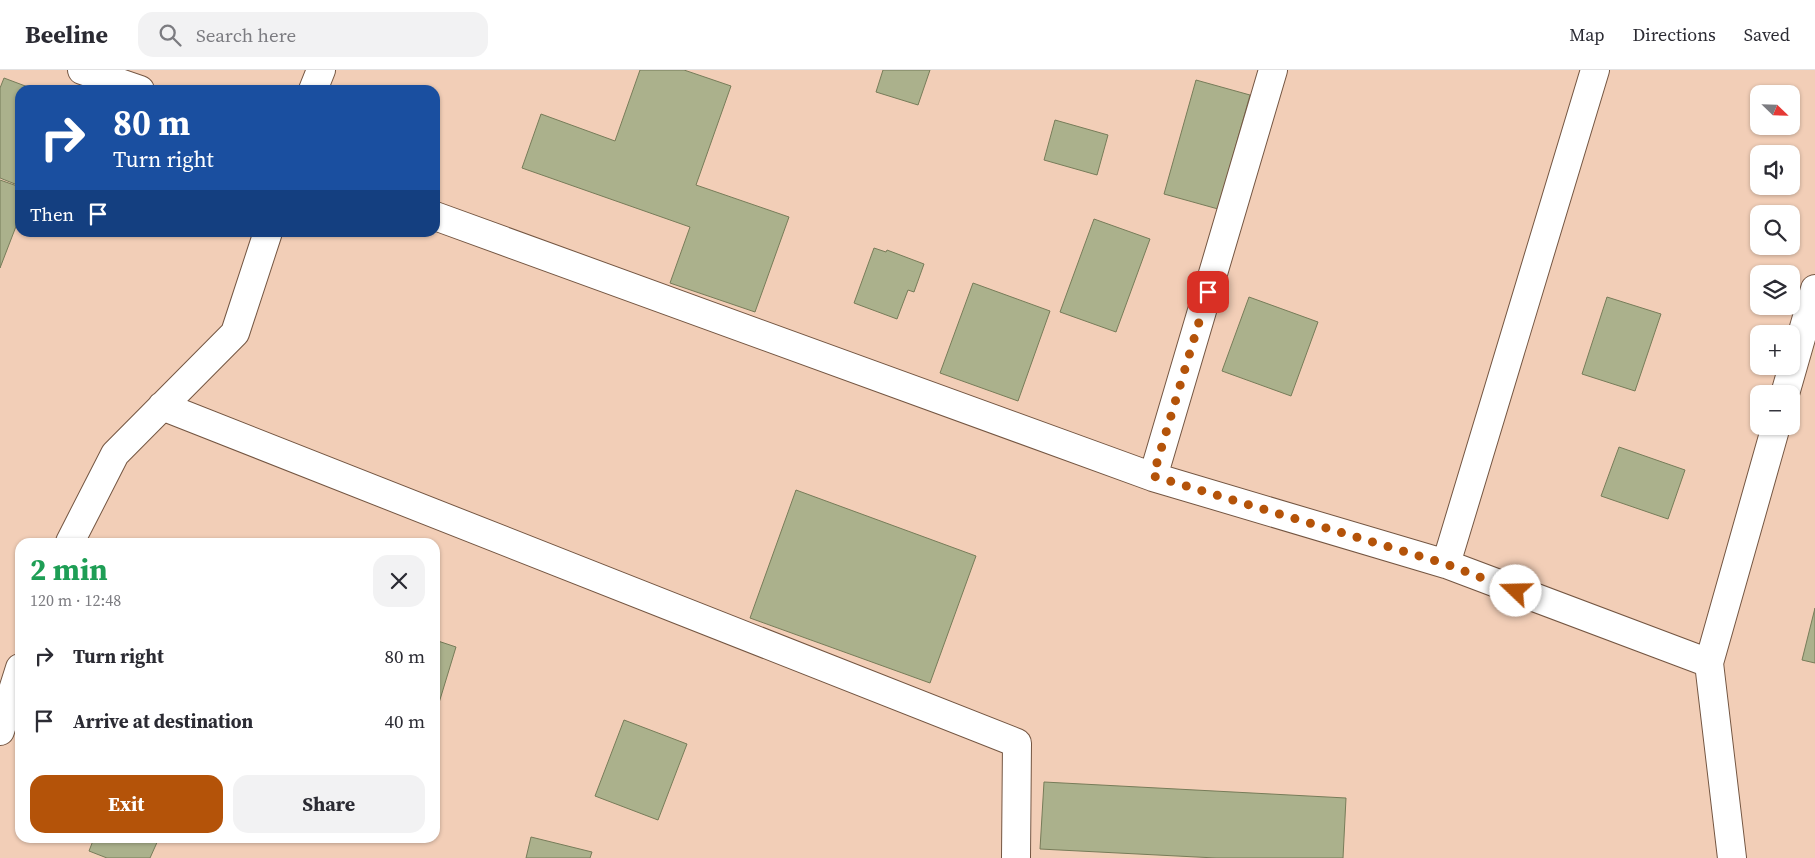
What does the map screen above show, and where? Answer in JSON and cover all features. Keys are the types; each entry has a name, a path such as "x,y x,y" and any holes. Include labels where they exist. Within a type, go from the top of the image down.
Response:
{"street":[{"path":"82,70 126,85"},
{"path":"315,85 321,70"},
{"path":"1153,476 1274,70"},
{"path":"1446,564 1595,70"},
{"path":"440,218 1153,476 1446,564 1709,663"},
{"path":"72,538 114,454 236,333 266,237"},
{"path":"1788,385 1815,289"},
{"path":"162,406 1017,743 1016,858"},
{"path":"1732,858 1709,663 1773,435"},
{"path":"0,731 15,684"}],"building":[{"path":"640,70 684,70 731,86 696,185 789,217 755,312 670,283 690,227 522,168 541,114 615,141"},
{"path":"883,70 930,70 918,105 876,92"},
{"path":"4,78 23,85 15,85 15,184 0,178 0,88"},
{"path":"1196,80 1250,95 1218,209 1164,194"},
{"path":"1055,120 1108,135 1097,175 1044,160"},
{"path":"0,180 15,185 15,229 0,268"},
{"path":"1094,219 1150,239 1116,332 1060,312"},
{"path":"874,248 886,252 887,250 924,264 914,292 908,290 897,319 854,303"},
{"path":"973,283 1050,311 1018,401 940,373"},
{"path":"1249,297 1318,322 1291,396 1222,371"},
{"path":"1607,297 1661,314 1635,391 1582,374"},
{"path":"1619,447 1685,470 1668,519 1601,496"},
{"path":"796,490 976,556 930,683 750,618"},
{"path":"1815,608 1815,663 1802,660"},
{"path":"440,642 456,647 440,700"},
{"path":"624,720 687,744 658,820 595,796"},
{"path":"1044,782 1346,798 1343,858 1216,858 1040,849"},
{"path":"531,837 592,852 590,858 526,858"},
{"path":"92,843 157,843 150,858 107,858 89,851"}],"route":[{"path":"1208,292 1153,476 1446,564 1516,591"}]}
